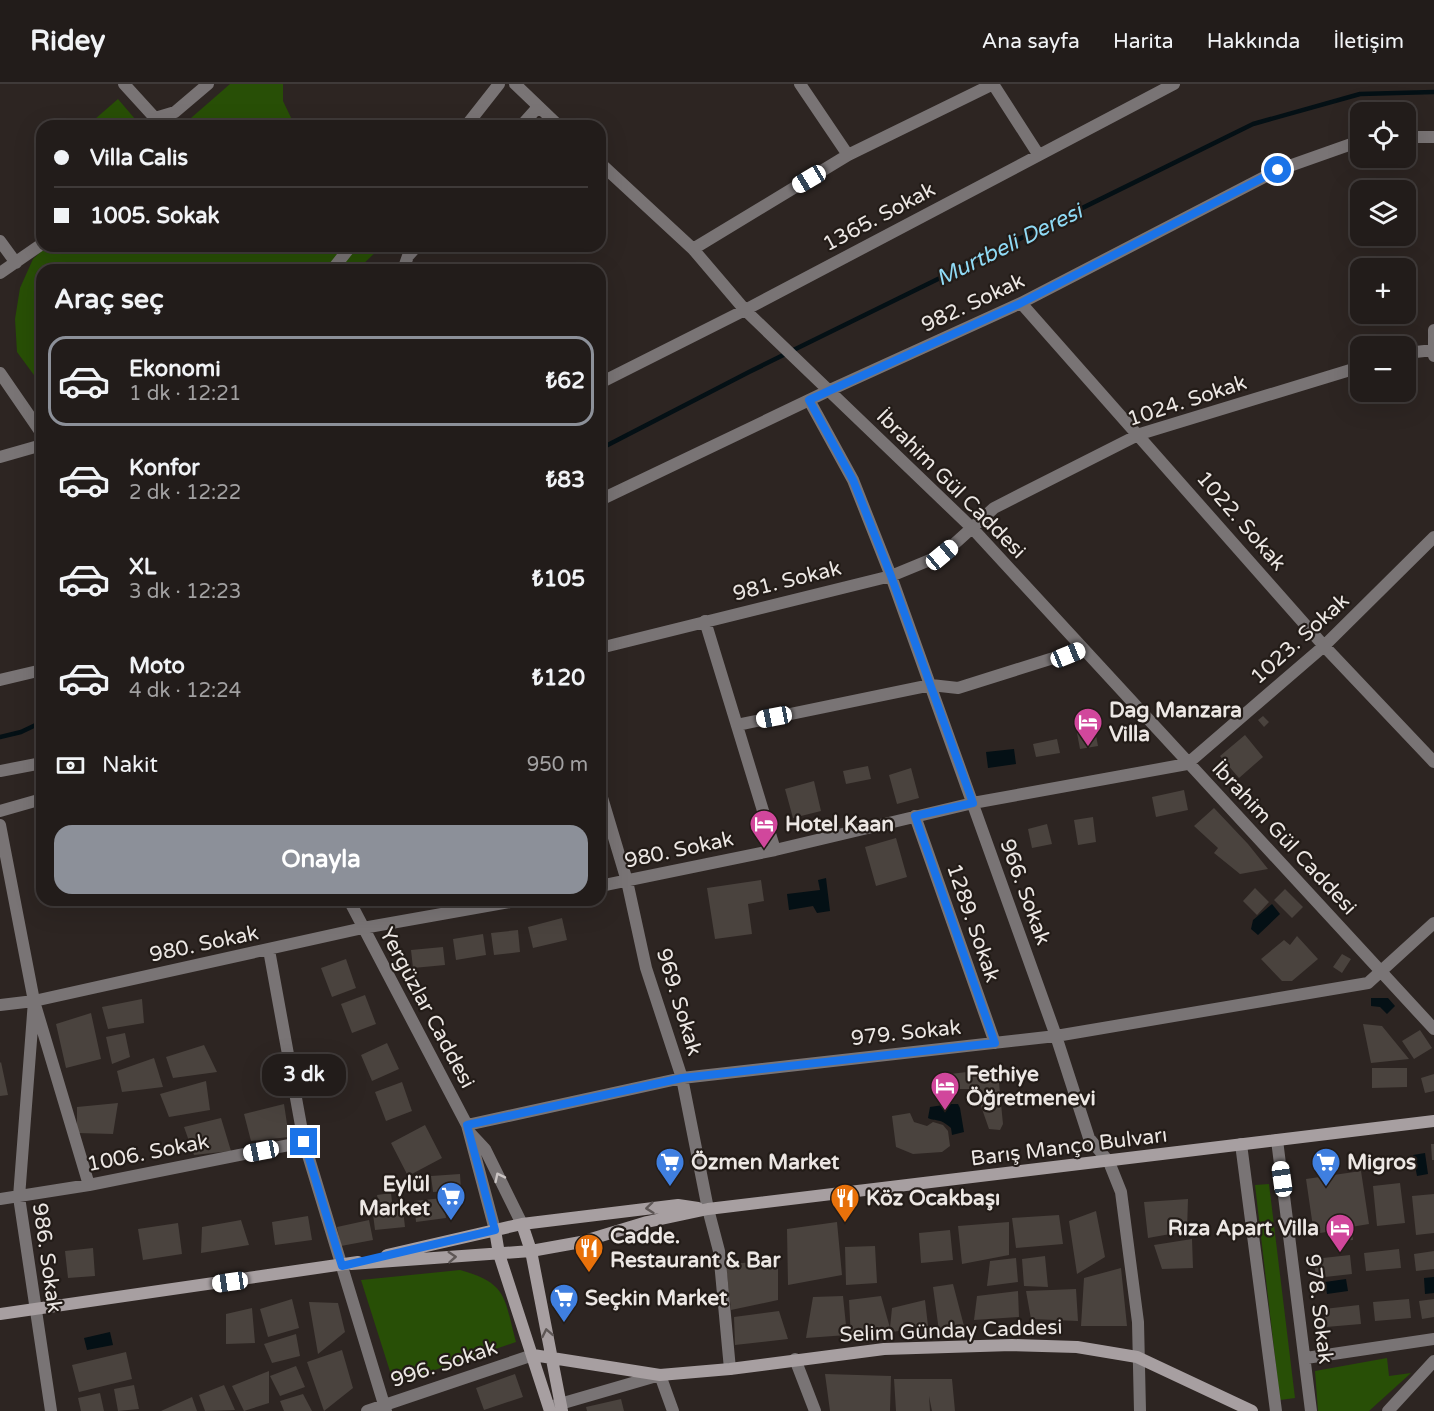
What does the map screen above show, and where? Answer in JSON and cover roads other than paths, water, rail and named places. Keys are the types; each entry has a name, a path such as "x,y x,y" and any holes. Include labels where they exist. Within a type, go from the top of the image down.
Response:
{"main road":[{"name":"Barış Manço Bulvarı","path":"0,1314 347,1265 531,1251 580,1242 647,1222 708,1209 1434,1121"},
{"name":"Barış Manço Bulvarı","path":"347,1265 522,1224 678,1205 708,1209"},
{"path":"522,1224 531,1251 552,1358 555,1408"},
{"name":"Yergüzlar Caddesi","path":"495,1230 499,1254 533,1355 555,1408"},
{"name":"Selim Günday Caddesi","path":"533,1355 660,1375 730,1369 884,1349 1012,1345 1077,1347 1137,1357 1252,1411"}],"street":[{"path":"124,84 154,120"},
{"path":"160,120 175,112 208,84"},
{"path":"471,120 499,84"},
{"path":"514,84 552,120"},
{"path":"800,84 848,155"},
{"path":"693,249 848,155 993,84 1038,154"},
{"name":"1365. Sokak","path":"606,380 745,310 1174,84"},
{"path":"526,120 538,107"},
{"path":"1416,137 1434,137"},
{"name":"982. Sokak","path":"606,497 830,390 1021,303 1278,170 1350,145"},
{"name":"İbrahim Gül Caddesi","path":"606,169 693,249 745,310 973,529 1187,764 1262,840 1434,1029"},
{"path":"0,241 16,263"},
{"path":"0,273 36,248"},
{"path":"337,264 346,252"},
{"name":"1022. Sokak","path":"1021,303 1140,434 1324,646 1434,762"},
{"path":"1416,353 1434,353 1434,330"},
{"name":"1024. Sokak","path":"973,529 994,508 1140,434 1350,370"},
{"path":"0,373 36,425"},
{"name":"966. Sokak","path":"809,400 853,480 891,576 1056,1036 1089,1138 1109,1162 1121,1192 1138,1322 1140,1411"},
{"path":"0,457 36,447"},
{"name":"981. Sokak","path":"606,646 891,576 942,555 973,529"},
{"name":"1023. Sokak","path":"1187,764 1324,646 1434,537"},
{"path":"1420,552 1434,554"},
{"path":"705,621 775,850"},
{"path":"737,725 931,685 958,688 1082,649"},
{"path":"0,680 36,671"},
{"path":"0,771 36,764"},
{"name":"980. Sokak","path":"606,885 775,850 973,803 1187,764"},
{"path":"0,811 36,801"},
{"name":"969. Sokak","path":"606,811 627,881 646,968 682,1078 708,1209 719,1251 730,1369"},
{"name":"1289. Sokak","path":"915,816 995,1043"},
{"name":"986. Sokak","path":"0,825 34,1001 19,1197 51,1411"},
{"name":"Yergüzlar Caddesi","path":"352,906 469,1129 495,1230"},
{"name":"980. Sokak","path":"0,1005 34,1001 363,928 487,906"},
{"name":"979. Sokak","path":"469,1129 682,1078 1056,1036 1368,983 1434,923"},
{"path":"269,950 304,1142 347,1265 385,1408"},
{"path":"34,1001 89,1185"},
{"path":"469,1129 485,1149 522,1224"},
{"name":"978. Sokak","path":"1277,1140 1311,1411"},
{"name":"1006. Sokak","path":"0,1199 89,1185 304,1142"},
{"path":"1241,1144 1276,1411"},
{"path":"1306,1359 1434,1340"},
{"name":"996. Sokak","path":"367,1411 385,1408 533,1355"},
{"path":"795,1359 815,1411"},
{"path":"1388,1411 1434,1361"},
{"path":"555,1408 660,1375 673,1411"}],"waterway":[{"name":"Murtbeli Deresi","path":"606,446 749,372 1253,124 1360,94 1434,92"},
{"name":"Murtbeli Deresi","path":"0,737 21,732 36,725"}],"place":[{"name":"Dag Manzara Villa","path":"1088,748"},
{"name":"Hotel Kaan","path":"764,850"},
{"name":"Fethiye Öğretmenevi","path":"945,1112"},
{"name":"Özmen Market","path":"670,1188"},
{"name":"Migros","path":"1326,1188"},
{"name":"Eylül Market","path":"451,1222"},
{"name":"Köz Ocakbaşı","path":"845,1224"},
{"name":"Rıza Apart Villa","path":"1340,1254"},
{"name":"Cadde. Restaurant & Bar","path":"589,1274"},
{"name":"Seçkin Market","path":"564,1324"}]}
